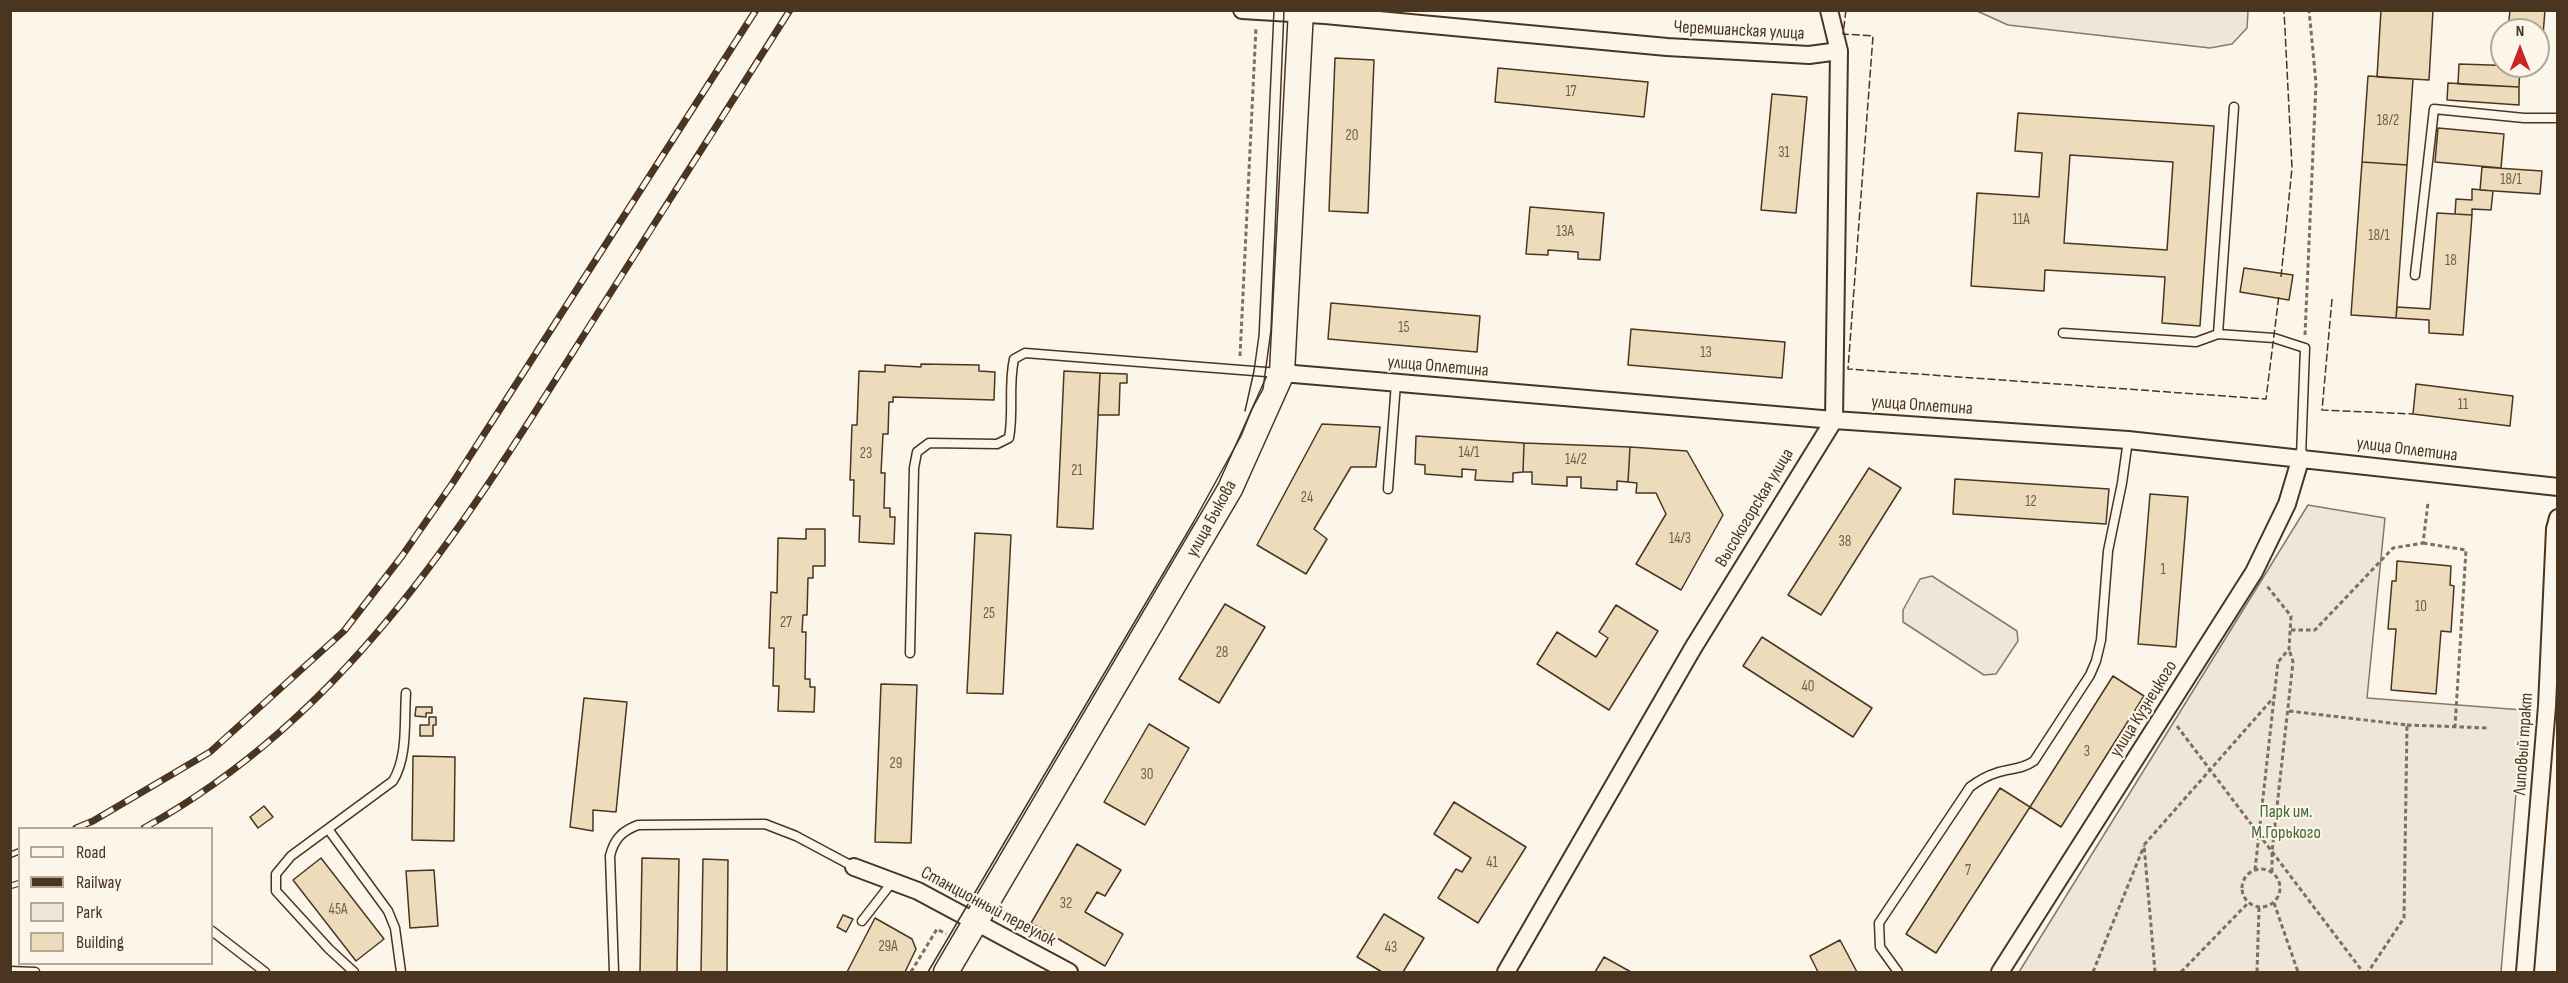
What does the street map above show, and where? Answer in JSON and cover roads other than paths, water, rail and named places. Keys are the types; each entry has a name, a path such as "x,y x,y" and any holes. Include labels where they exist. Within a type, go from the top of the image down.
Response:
{"street":[{"name":"Черемшанская улица","path":"1242,10 1403,16 1666,47 1809,55 1839,51"},
{"path":"1829,10 1839,51 1834,420"},
{"name":"улица Быкова","path":"946,972 1230,489 1282,373 1301,12"},
{"name":"улица Оплетина","path":"1282,373 1834,420 2128,440 2301,457 2558,487"},
{"name":"Высокогорская улица","path":"1506,972 1693,648 1834,420"},
{"name":"улица Кузнецкого","path":"2000,972 2254,572 2287,504 2301,457"},
{"name":"Липовый тракт","path":"2525,972 2552,706 2555,530 2558,518"},
{"name":"Станционный переулок","path":"854,867 918,891 1069,972"}],"lane":[{"path":"2218,334 2234,107"},
{"path":"2415,275 2434,109 2523,118 2558,118"},
{"path":"2063,333 2196,342 2218,334 2274,338 2305,348 2301,457"},
{"path":"910,653 914,468 917,452 929,443 997,444 1009,438 1012,424 1010,376 1014,359 1025,354 1282,373"},
{"path":"1388,489 1396,383"},
{"path":"1899,972 1880,947 1878,923 1970,787 1984,777 2025,767 2034,761 2090,675 2101,640 2108,551 2128,440"},
{"path":"354,972 329,949 276,891 276,874 281,866 327,829 393,781 402,758 405,693"},
{"path":"614,972 610,856 612,845 618,836 628,829 638,825 765,824 796,836 854,867"},
{"path":"327,829 388,910 395,928 401,972"},
{"path":"862,921 892,881"},
{"path":"213,932 265,972"},
{"path":"10,971 36,972"}],"tram line":[{"path":"1245,411 1259,335 1274,10"},
{"path":"928,972 1193,523 1241,436 1263,389 1271,330 1284,10"}],"railway":[{"path":"78,827 93,821 210,752 344,631 402,556 452,484 756,10"},
{"path":"146,827 216,783 281,731 339,675 393,613 443,549 490,481 790,10"},
{"path":"10,855 18,852"},
{"path":"10,886 18,884"}],"park label":[{"name":"Парк им. М.Горького","path":"2286,822"}]}
